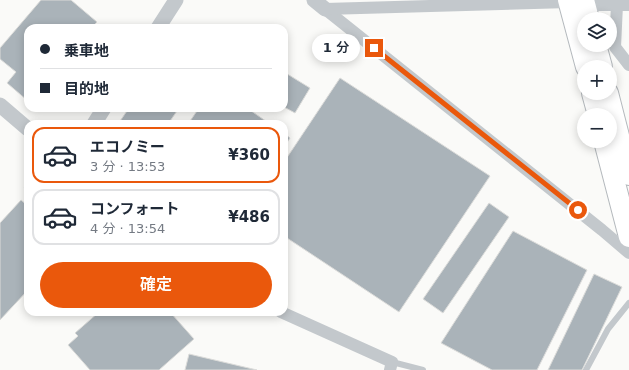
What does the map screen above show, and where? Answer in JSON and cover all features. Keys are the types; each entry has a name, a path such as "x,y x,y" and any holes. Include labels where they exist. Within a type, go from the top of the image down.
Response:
{"highway":[{"path":"579,5 585,60"},
{"path":"610,100 629,176"},
{"path":"606,148 629,237"}],"street":[{"path":"161,24 176,0"},
{"path":"320,5 623,5 615,47 629,65"},
{"path":"320,5 629,253"},
{"path":"0,105 24,126"},
{"path":"288,315 391,366"}],"lane":[{"path":"586,370 608,330 629,302"},
{"path":"391,366 423,370"}],"building":[{"path":"41,0 71,0 97,22 95,24 24,24 24,98 7,83 16,72 0,59 0,48"},
{"path":"288,74 310,88 295,113 288,109"},
{"path":"340,78 490,176 399,312 288,239 288,156"},
{"path":"126,112 176,112 171,120 121,120"},
{"path":"196,112 253,112 264,120 191,120"},
{"path":"21,200 24,203 24,294 0,320 0,223"},
{"path":"489,203 509,217 443,313 423,299"},
{"path":"513,231 587,270 537,370 492,370 441,343"},
{"path":"594,274 622,287 582,370 548,370"},
{"path":"94,316 174,316 194,339 159,370 90,370 68,345 78,336 75,333"},
{"path":"189,354 257,370 185,370"}],"route":[{"path":"374,48 578,210"}]}
